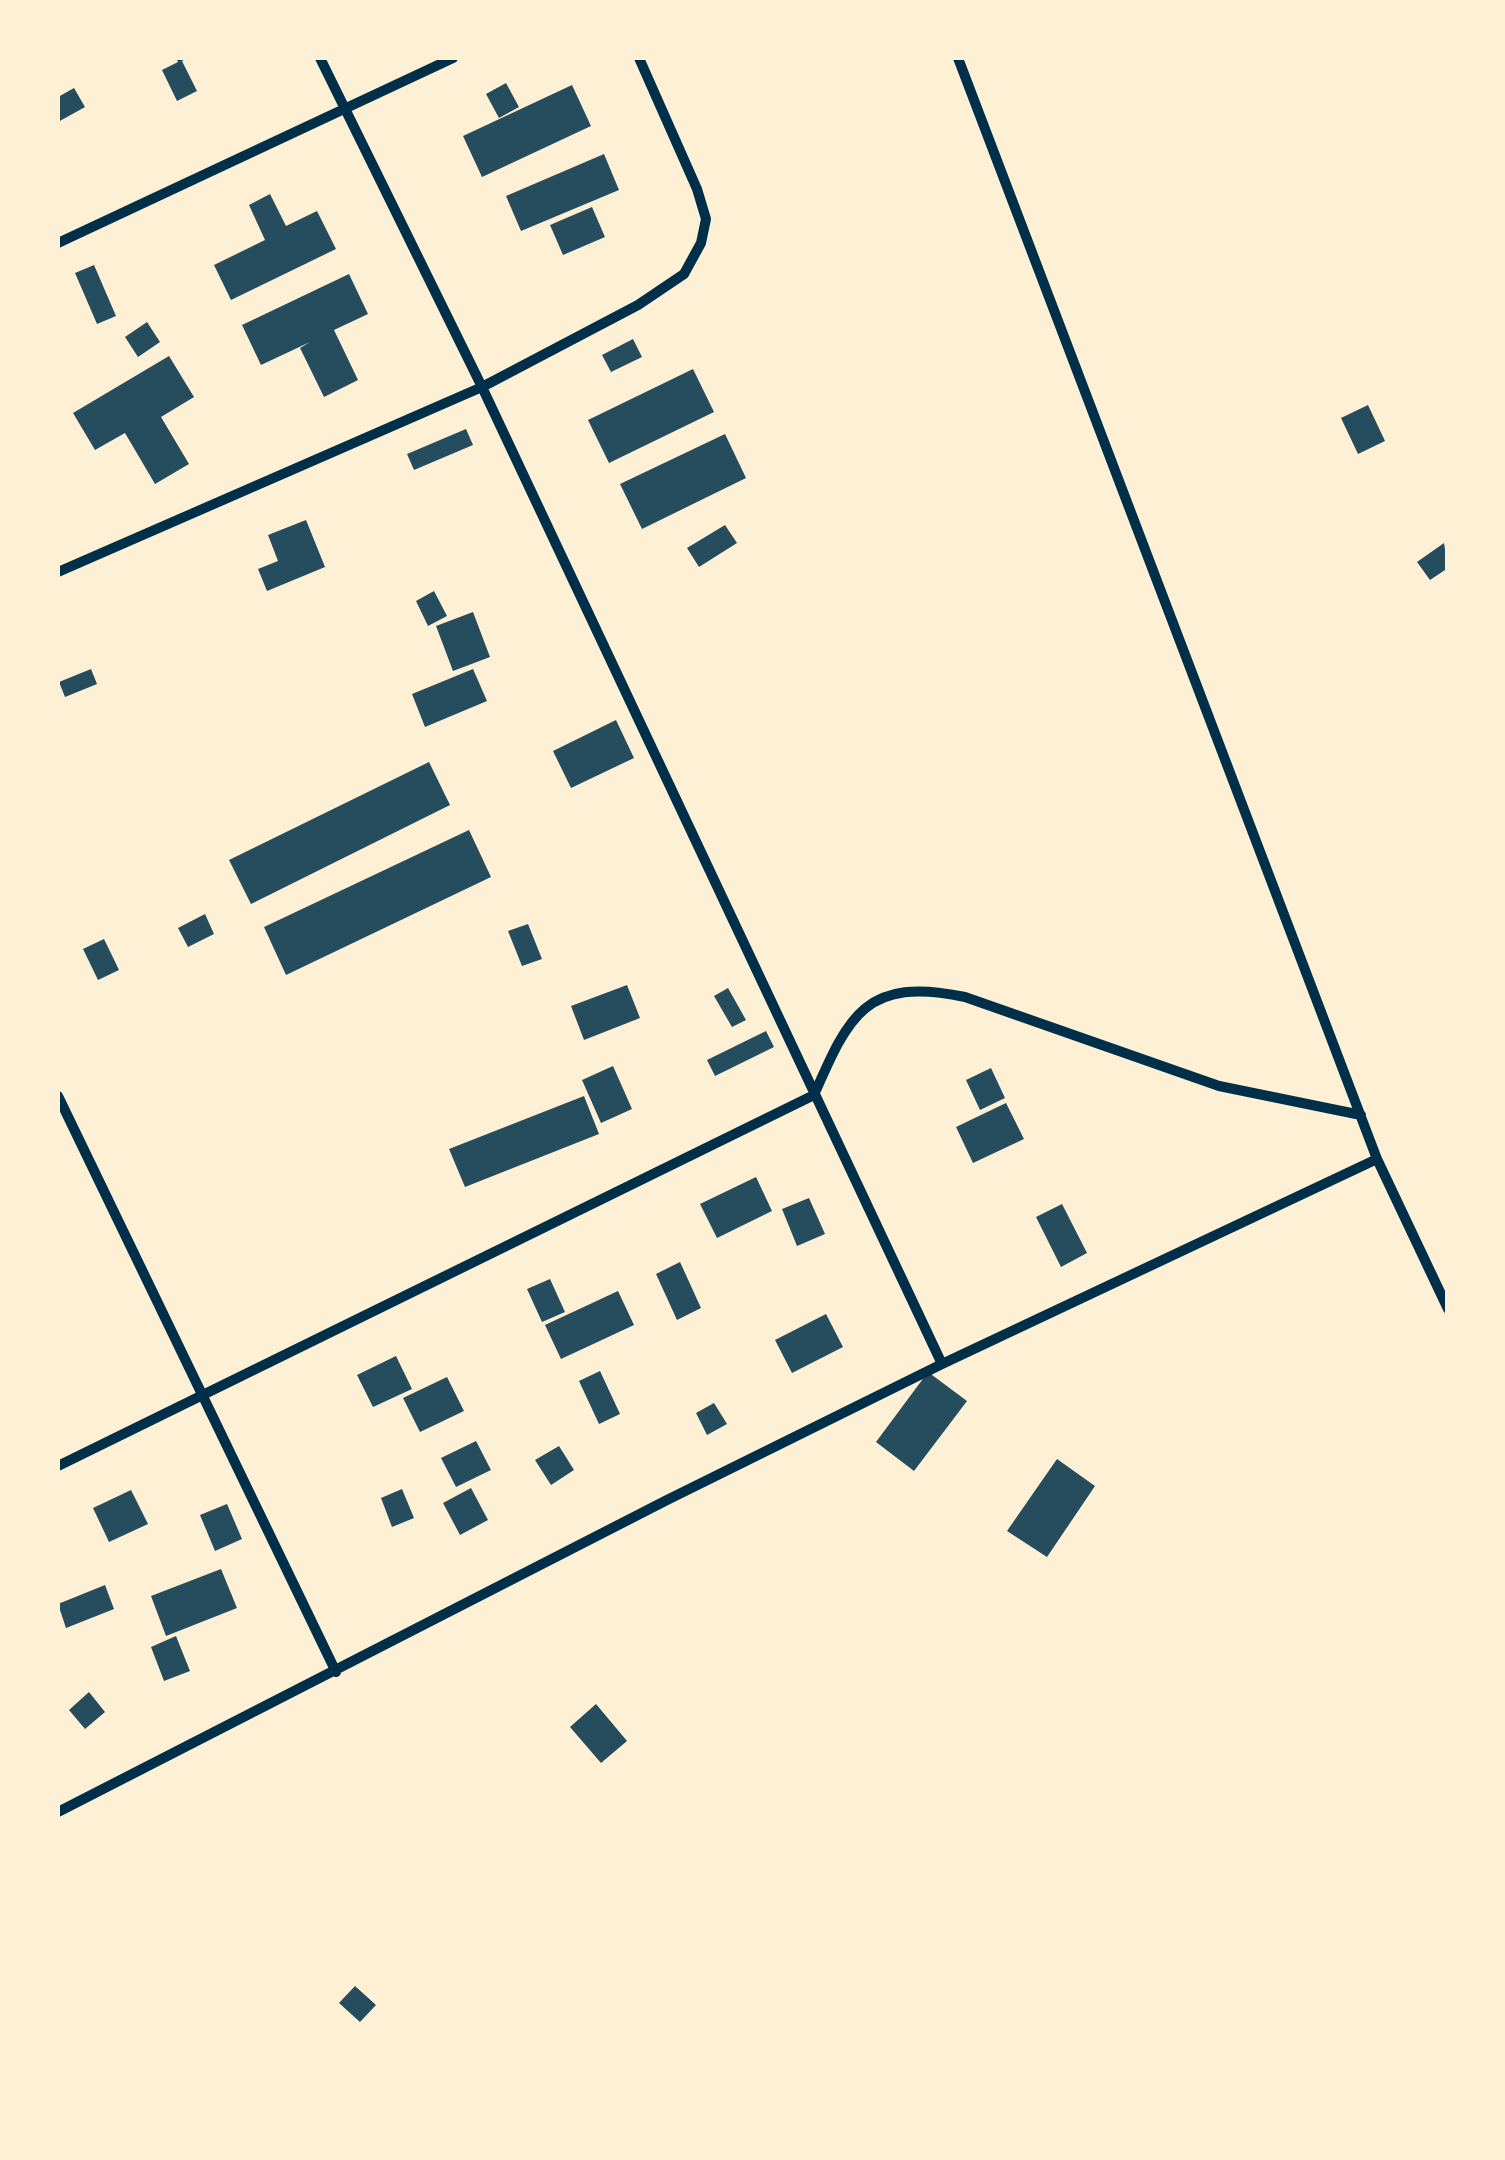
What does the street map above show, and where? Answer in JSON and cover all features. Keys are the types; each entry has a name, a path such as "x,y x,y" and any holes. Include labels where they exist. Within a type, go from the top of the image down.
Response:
{"street":[{"path":"320,58 482,386 942,1364"},
{"path":"58,243 454,58"},
{"path":"58,572 482,386 638,305 684,274 694,260 704,232 702,205 639,58"},
{"path":"958,58 1377,1158 1448,1309"},
{"path":"58,1466 814,1095 852,1016 882,999 926,992 1024,1015 1218,1086 1361,1114"},
{"path":"58,1096 336,1672"},
{"path":"58,1812 942,1364 1377,1158"}],"building":[{"path":"176,58 188,58 182,61 197,91 177,101 162,70 178,62"},
{"path":"506,83 519,107 499,118 486,94"},
{"path":"572,85 591,126 482,177 463,136"},
{"path":"74,88 85,107 58,122 58,97"},
{"path":"604,154 619,190 521,231 506,196"},
{"path":"270,194 286,226 317,211 336,249 231,300 214,265 265,240 249,205"},
{"path":"592,207 605,237 563,255 550,225"},
{"path":"94,265 116,316 97,324 75,273"},
{"path":"349,274 368,314 334,330 358,380 324,397 300,348 310,342 261,365 242,325"},
{"path":"147,322 160,342 138,357 125,337"},
{"path":"633,339 642,357 611,372 602,355"},
{"path":"169,356 194,397 161,417 189,464 155,484 125,433 95,450 73,413"},
{"path":"693,369 714,412 609,463 588,420"},
{"path":"1368,405 1385,441 1358,454 1341,418"},
{"path":"466,429 473,445 414,470 407,454"},
{"path":"725,434 746,478 642,529 620,484"},
{"path":"306,520 325,567 267,591 258,569 278,561 268,535"},
{"path":"725,525 737,543 699,567 687,548"},
{"path":"1444,543 1448,568 1430,580 1417,562"},
{"path":"434,591 447,616 428,626 416,601"},
{"path":"473,612 490,657 453,671 436,626"},
{"path":"91,669 97,684 65,697 59,682"},
{"path":"473,669 487,701 425,727 412,694"},
{"path":"616,720 634,758 571,788 553,751"},
{"path":"429,762 450,805 251,904 229,860"},
{"path":"469,830 491,877 286,975 264,927"},
{"path":"205,914 214,934 188,947 178,928"},
{"path":"528,924 542,959 522,966 508,931"},
{"path":"104,939 119,970 98,980 83,949"},
{"path":"627,985 640,1018 584,1040 571,1006"},
{"path":"728,988 746,1020 732,1027 714,996"},
{"path":"766,1031 774,1047 715,1076 707,1060"},
{"path":"613,1066 632,1109 601,1123 582,1080"},
{"path":"991,1068 1005,1098 980,1110 966,1080"},
{"path":"584,1096 599,1134 465,1187 449,1149"},
{"path":"1006,1103 1024,1139 973,1163 956,1127"},
{"path":"756,1177 772,1211 717,1238 700,1204"},
{"path":"809,1198 825,1234 797,1246 782,1209"},
{"path":"1062,1204 1087,1253 1061,1267 1036,1217"},
{"path":"680,1262 701,1308 677,1320 656,1274"},
{"path":"550,1279 565,1312 542,1322 527,1289"},
{"path":"618,1291 634,1325 561,1359 545,1325"},
{"path":"826,1314 843,1347 792,1373 775,1340"},
{"path":"396,1356 412,1389 373,1407 357,1375"},
{"path":"600,1371 620,1414 599,1424 579,1381"},
{"path":"928,1372 967,1401 914,1471 876,1442"},
{"path":"447,1377 464,1411 420,1432 403,1398"},
{"path":"714,1403 727,1424 707,1435 696,1413"},
{"path":"476,1441 491,1470 456,1487 441,1458"},
{"path":"559,1446 574,1470 551,1485 535,1460"},
{"path":"1057,1459 1095,1486 1047,1557 1007,1531"},
{"path":"471,1488 488,1520 460,1535 443,1503"},
{"path":"402,1489 414,1518 392,1527 381,1498"},
{"path":"131,1490 148,1524 109,1542 93,1508"},
{"path":"227,1504 242,1539 215,1551 200,1515"},
{"path":"221,1569 237,1608 166,1636 151,1596"},
{"path":"105,1585 114,1609 66,1628 58,1604"},
{"path":"176,1636 190,1671 164,1681 151,1647"},
{"path":"89,1692 105,1712 85,1729 69,1710"},
{"path":"596,1704 627,1741 601,1763 570,1727"},
{"path":"355,1986 376,2005 360,2022 339,2003"}]}
